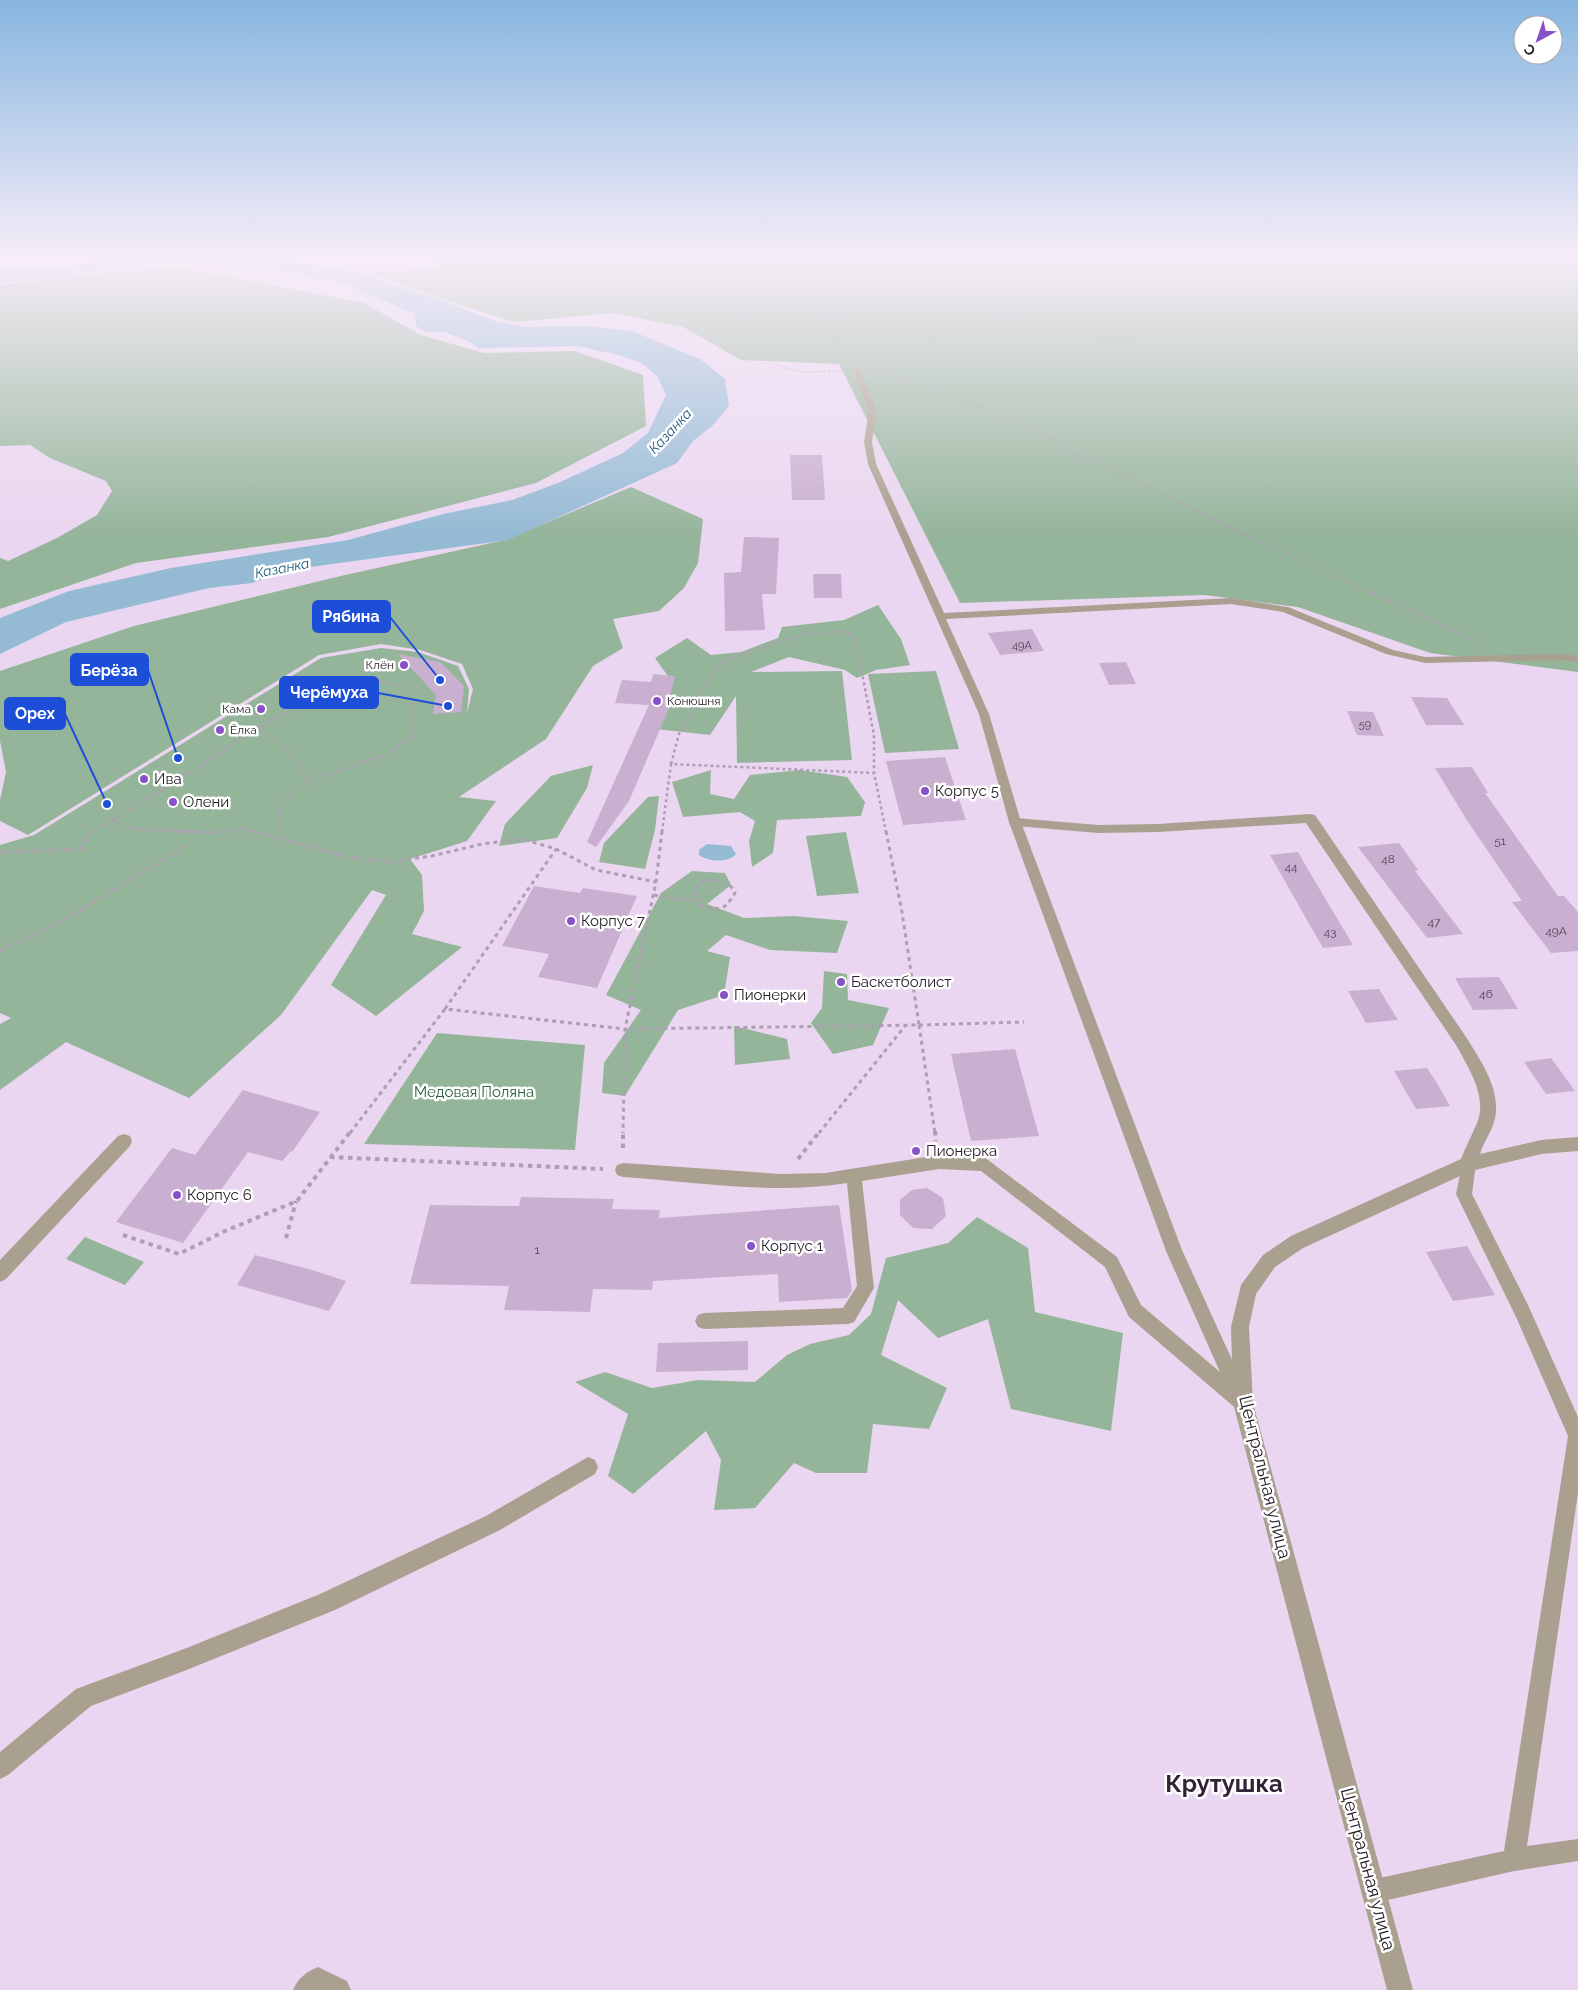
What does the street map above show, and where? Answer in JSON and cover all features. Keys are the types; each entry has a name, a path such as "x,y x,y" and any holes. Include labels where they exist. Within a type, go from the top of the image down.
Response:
{"street":[{"path":"1015,822 1098,829 1124,829 1310,818 1461,1041 1480,1073 1488,1101 1486,1122 1476,1140 1468,1164"},
{"path":"0,1273 124,1142"},
{"name":"Центральная улица","path":"1400,1990 1243,1403 1240,1327 1248,1292 1269,1261 1297,1242 1468,1164 1541,1147 1578,1144"},
{"path":"0,1767 84,1697 184,1660 327,1602 493,1523 588,1467"},
{"path":"306,1990 318,1980 338,1990"}],"lane":[{"path":"856,370 870,404 872,417 868,442 872,464 984,714 1015,822 1174,1251 1243,1403"},
{"path":"939,616 1231,601 1285,609 1390,652 1425,660 1578,659"},
{"path":"623,1170 781,1181 824,1180 938,1162 984,1164 1111,1262 1135,1311 1243,1403"},
{"path":"1468,1164 1464,1194 1522,1312 1577,1436 1514,1860"},
{"path":"704,1321 848,1316 866,1288 854,1175"},
{"path":"1375,1891 1514,1860 1578,1850"}],"path":[{"path":"767,350 779,366 812,372 856,370 898,358 916,350"},
{"path":"845,350 856,370 921,383 1046,436 1089,460 1280,551 1517,658"},
{"path":"898,358 1021,350"},
{"path":"1292,350 1334,352 1417,361 1578,362"},
{"path":"330,1157 623,1170 625,1029 656,882 671,764 679,734 713,673 727,660 796,636 844,630 855,637 874,735 874,773 902,912 938,1162"},
{"path":"0,852 81,849 88,835 260,729 345,680 367,678 402,686 413,705 414,713 409,724 414,736 384,755 309,781 285,798 279,812 281,838"},
{"path":"260,729 281,742 298,758 309,781"},
{"path":"671,764 874,773"},
{"path":"112,820 134,829 212,833 243,829 348,857 388,862 432,856 482,844 522,839 556,849 596,870 656,882"},
{"path":"0,950 59,923 187,845"},
{"path":"286,1238 297,1201 445,1009 556,849"},
{"path":"653,895 674,899 694,899 702,907 714,909 727,905 734,897 734,892 728,883 723,880 708,880 697,885 693,890 694,899"},
{"path":"445,1009 625,1029 1024,1022"},
{"path":"781,1181 905,1025"},
{"path":"123,1235 179,1254 225,1231 297,1201"}],"green space":[{"path":"0,350 473,350 484,353 575,351 643,375 646,426 536,483 328,537 136,563 0,609 0,558 8,561 57,538 97,515 112,491 106,481 50,458 30,445 0,446"},
{"path":"723,350 1578,350 1578,672 1430,653 1298,607 1205,595 960,603 839,364 741,360"},
{"path":"631,487 703,519 698,563 684,588 659,611 613,619 623,648 593,666 546,739 459,797 496,801 467,841 410,859 422,875 424,911 412,934 462,947 376,1016 331,985 386,895 372,890 281,1015 189,1098 66,1042 0,1090 0,1024 11,1018 0,1013 0,845 34,835 321,658 381,648 418,652 458,666 469,689 467,713 473,689 462,664 420,650 381,644 319,655 28,835 0,821 0,800 6,772 0,741 0,671 134,626 345,575 505,540"},
{"path":"878,605 901,639 910,665 876,670 857,678 845,670 789,657 751,672 842,671 852,760 737,763 736,696 710,735 656,729 670,679 655,658 687,638 711,655 741,652 778,638 782,627 844,620"},
{"path":"936,671 959,749 885,753 868,674"},
{"path":"593,765 587,788 557,838 499,846 505,824 551,776"},
{"path":"711,770 710,794 734,799 750,775 800,770 847,777 865,802 861,816 777,820 773,853 752,867 749,841 755,821 740,812 683,817 672,782"},
{"path":"659,796 655,830 645,869 599,862 604,843 648,797"},
{"path":"846,832 859,893 817,896 806,836"},
{"path":"692,871 725,873 731,885 707,904 744,918 793,916 848,921 837,953 770,950 726,935 707,951 730,957 724,995 678,1010 625,1096 602,1093 604,1063 641,1010 606,995 661,893"},
{"path":"824,971 847,974 848,1000 889,1008 873,1045 833,1054 811,1023 822,1008"},
{"path":"734,1026 787,1039 790,1059 735,1065"},
{"name":"Медовая Поляна","path":"437,1033 585,1045 575,1150 364,1144"},
{"path":"977,1217 1028,1248 1035,1312 1123,1333 1111,1431 1011,1409 988,1319 938,1338 898,1300 881,1355 947,1388 929,1429 873,1424 867,1473 816,1473 794,1463 755,1508 714,1510 721,1460 706,1431 633,1494 608,1476 628,1414 575,1382 605,1372 652,1388 698,1380 755,1382 787,1355 810,1344 849,1335 871,1314 886,1258 948,1243"},
{"path":"85,1237 144,1262 125,1285 66,1259"}],"water":[{"name":"Казанка","path":"595,350 678,350 700,359 725,379 729,406 712,426 693,441 677,463 508,540 288,570 252,583 209,588 66,622 0,654 0,618 69,591 171,568 348,540 443,514 512,500 558,483 623,453 648,433 666,395 657,376 641,363 619,355"},
{"path":"707,844 731,846 736,854 723,860 708,859 699,855 699,850"}],"building":[{"path":"790,455 822,455 825,500 792,500"},
{"path":"744,537 779,538 776,594 762,594 765,630 725,631 724,573 741,572"},
{"path":"813,574 841,574 842,598 814,598"},
{"path":"1032,629 1044,651 1000,655 988,633"},
{"path":"398,654 440,662 464,686 461,712 433,714 436,695"},
{"path":"1126,662 1136,684 1109,685 1099,663"},
{"path":"653,674 675,676 668,705 670,706 629,801 596,847 587,842 649,705 615,703 622,680 651,682"},
{"path":"1411,697 1447,698 1464,725 1426,725"},
{"path":"1347,711 1373,712 1384,736 1357,735"},
{"name":"Корпус 5","path":"945,757 966,820 903,825 886,761"},
{"path":"1472,767 1488,793 1485,793 1558,896 1564,896 1578,912 1578,951 1551,953 1512,902 1522,901 1468,822 1435,768"},
{"path":"1399,843 1418,870 1415,871 1463,934 1427,938 1358,847"},
{"path":"1298,852 1353,945 1323,948 1270,855"},
{"name":"Корпус 7","path":"534,886 580,893 583,888 637,896 597,988 538,977 549,954 502,946"},
{"path":"1499,977 1518,1009 1473,1010 1455,978"},
{"path":"1379,989 1398,1020 1366,1023 1348,991"},
{"path":"1015,1049 1039,1136 971,1141 951,1054"},
{"path":"1551,1058 1575,1091 1546,1094 1524,1062"},
{"path":"1427,1068 1450,1106 1416,1109 1394,1071"},
{"path":"243,1090 320,1112 292,1152 282,1161 248,1152 183,1243 116,1222 172,1148 195,1155"},
{"path":"927,1188 943,1198 946,1216 932,1229 913,1228 900,1215 900,1200 912,1190"},
{"path":"521,1197 614,1199 612,1209 660,1210 659,1218 839,1205 852,1291 847,1298 779,1302 778,1274 653,1281 652,1290 593,1289 590,1312 504,1310 509,1286 410,1284 430,1205 519,1206"},
{"path":"1467,1246 1495,1295 1453,1301 1426,1252"},
{"path":"255,1255 346,1281 329,1311 237,1285"},
{"path":"748,1341 748,1370 656,1372 658,1343"}],"place":[{"name":"Клён","path":"404,665"},
{"name":"Рябина","path":"440,680"},
{"name":"Конюшня","path":"657,701"},
{"name":"Черёмуха","path":"448,706"},
{"name":"Кама","path":"261,709"},
{"name":"Ёлка","path":"220,730"},
{"name":"Берёза","path":"178,758"},
{"name":"Ива","path":"144,779"},
{"name":"Корпус 5","path":"925,791"},
{"name":"Олени","path":"173,802"},
{"name":"Орех","path":"107,804"},
{"name":"Корпус 7","path":"571,921"},
{"name":"Баскетболист","path":"841,982"},
{"name":"Пионерки","path":"724,995"},
{"name":"Пионерка","path":"916,1151"},
{"name":"Корпус 6","path":"177,1195"},
{"name":"Корпус 1","path":"751,1246"}],"district":[{"name":"Крутушка","path":"1224,1784"}]}
